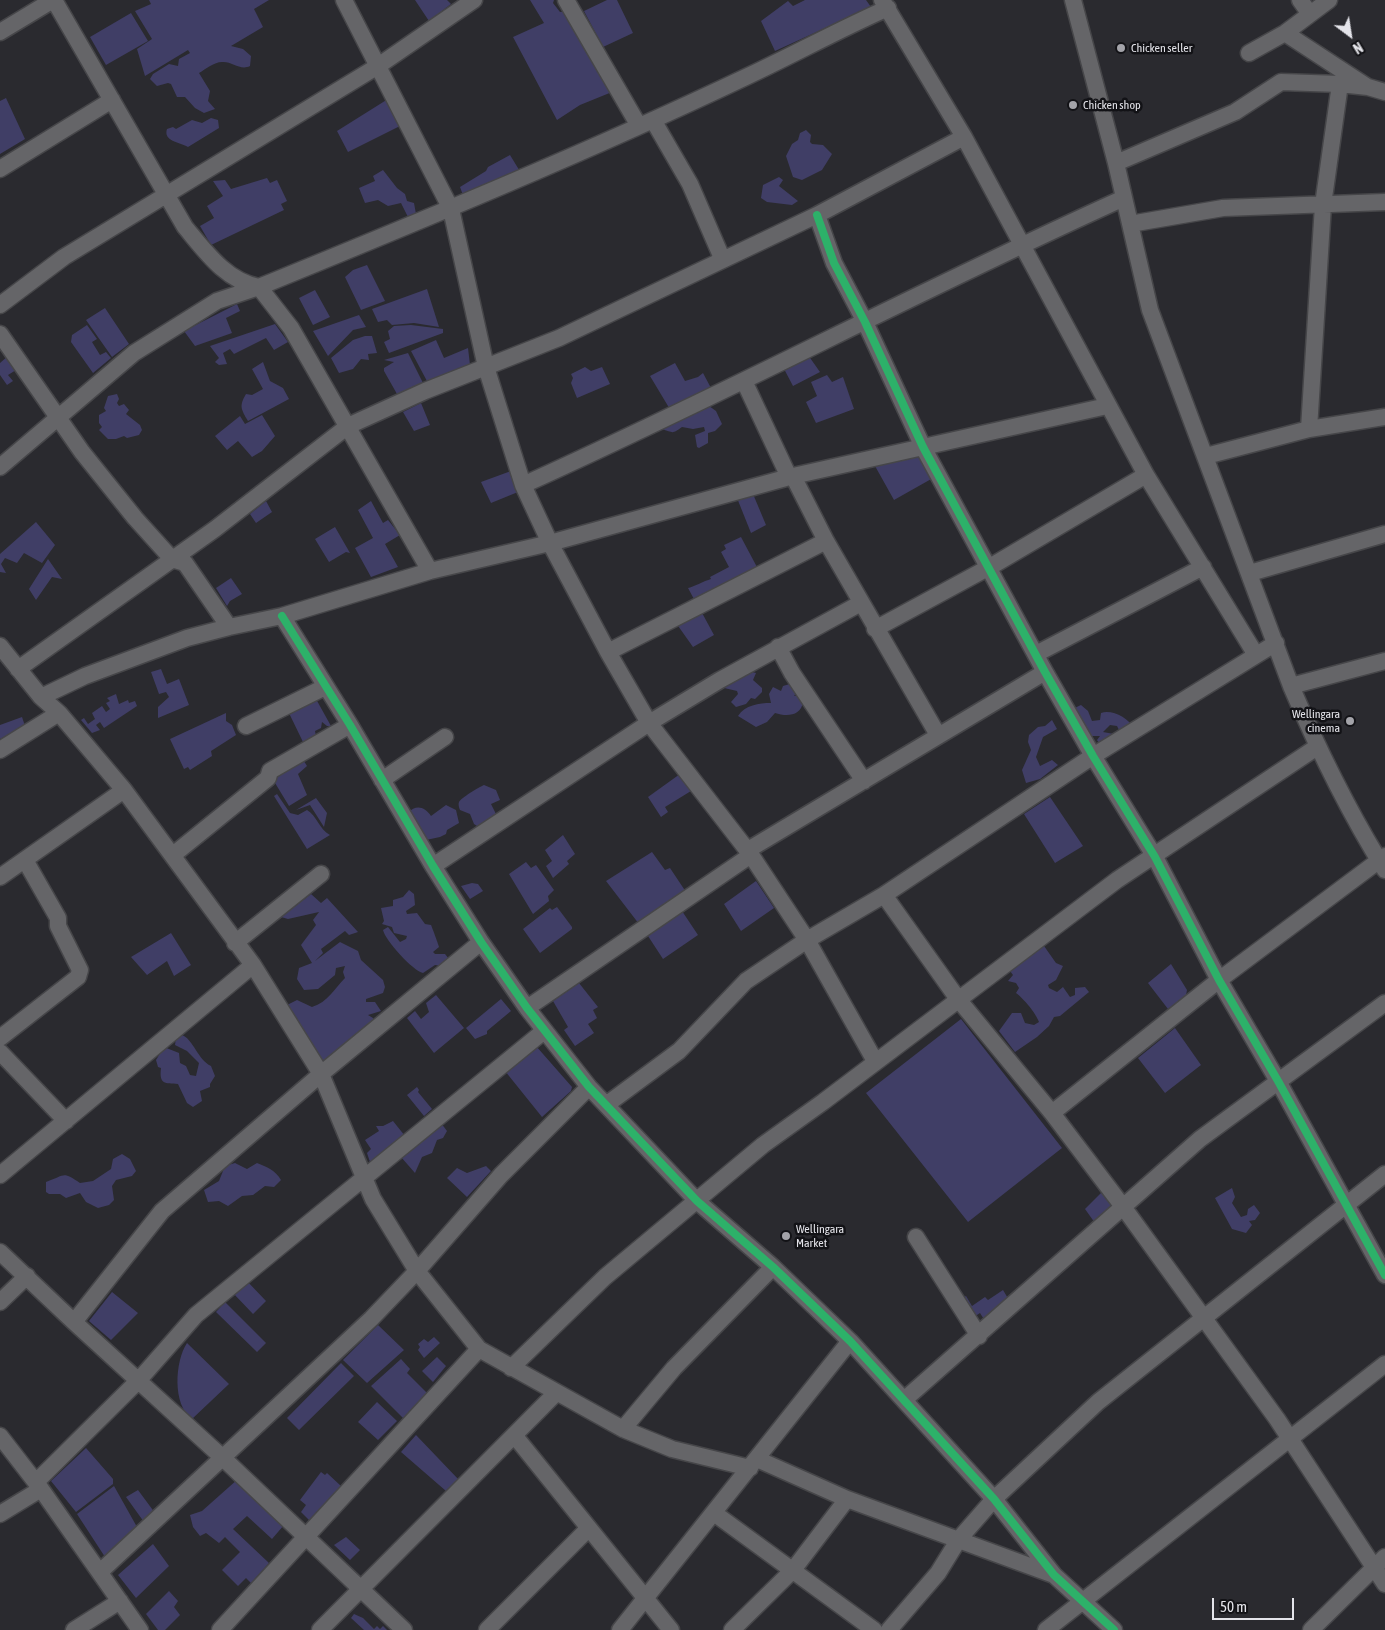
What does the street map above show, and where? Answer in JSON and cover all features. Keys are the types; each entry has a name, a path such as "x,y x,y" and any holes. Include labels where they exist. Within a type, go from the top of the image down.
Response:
{"street":[{"path":"0,32 54,0 168,193 185,227 209,257 244,285 259,287 291,328 430,571"},
{"path":"344,0 451,209 486,367 523,485 550,543 608,652 649,723 750,853 807,940 875,1061"},
{"path":"0,305 64,257 378,66 474,0"},
{"path":"566,0 646,123 690,184 722,258"},
{"path":"1052,1113 1219,980 1383,862 1317,747 1291,686 1150,310 1116,163 1073,0"},
{"path":"1300,0 1310,14"},
{"path":"1249,53 1285,33 1329,0"},
{"path":"0,467 134,353 217,302 259,287 451,209 646,123 750,76 885,4 964,137 1020,245 1146,475 1256,655"},
{"path":"1285,33 1368,87"},
{"path":"1116,163 1235,112 1281,82 1340,84 1368,87 1385,92"},
{"path":"1309,429 1323,205 1340,84"},
{"path":"0,169 112,100"},
{"path":"18,669 215,529 348,426 425,390 559,338 722,258 878,185 964,137"},
{"path":"523,485 653,426 1020,245 1124,198"},
{"path":"1130,224 1223,208 1385,202"},
{"path":"816,215 834,263 865,322 923,447 1045,672 1093,756 1155,857 1219,980 1278,1081 1385,1275"},
{"path":"0,334 88,460 135,518 172,559 185,563 229,627"},
{"path":"744,381 791,477 826,541 875,629 938,735"},
{"path":"41,697 84,676 188,638 282,616 430,571 550,543 791,477 1107,406"},
{"path":"1206,456 1309,429 1385,417"},
{"path":"875,629 989,568 1146,475"},
{"path":"1250,573 1385,534"},
{"path":"608,652 826,541"},
{"path":"1036,654 1202,567"},
{"path":"433,866 649,723 778,647 861,603"},
{"path":"282,616 481,942 526,1008 589,1087 697,1201 773,1267 850,1341 994,1499 1054,1576 1114,1630"},
{"path":"606,1105 679,1050 746,981 807,940 884,895 1093,756 1276,643"},
{"path":"0,646 41,697 60,713 124,790 235,944 253,965 321,1074 373,1200 417,1271 478,1349 623,1430 672,1450 754,1463 1054,1576"},
{"path":"778,647 792,673 864,781"},
{"path":"1291,686 1385,661"},
{"path":"526,1008 750,853 938,735 1045,672"},
{"path":"246,726 325,687"},
{"path":"0,750 60,713"},
{"path":"172,855 268,778 270,770 350,725"},
{"path":"382,780 445,737"},
{"path":"511,1368 605,1277 763,1145 823,1102 1117,880 1155,857 1317,747"},
{"path":"0,877 124,790"},
{"path":"0,1038 78,977 80,970 58,926 58,918 25,860"},
{"path":"235,944 321,874"},
{"path":"884,895 958,999 1052,1113 1124,1208 1289,1439 1380,1562 1385,1584"},
{"path":"74,1322 162,1211 321,1074 481,942"},
{"path":"0,1175 253,965"},
{"path":"904,1400 979,1336 1200,1139 1385,1003"},
{"path":"0,1514 38,1486 138,1381 196,1315 257,1262 365,1178 544,1031"},
{"path":"0,1052 66,1121"},
{"path":"100,1572 370,1318 417,1271 501,1175 589,1087"},
{"path":"889,1630 938,1574 959,1539 994,1499 1098,1402 1385,1174"},
{"path":"916,1237 979,1336"},
{"path":"0,1252 362,1588 404,1630"},
{"path":"623,1430 674,1368 773,1267"},
{"path":"0,1302 27,1276"},
{"path":"620,1630 850,1341"},
{"path":"220,1630 305,1535 478,1349"},
{"path":"1046,1630 1385,1364"},
{"path":"320,1630 556,1393"},
{"path":"514,1435 671,1630"},
{"path":"0,1436 38,1486 140,1630"},
{"path":"732,1630 793,1570 846,1499"},
{"path":"714,1513 874,1630"},
{"path":"487,1630 588,1529"},
{"path":"1311,1630 1380,1562"},
{"path":"74,1630 120,1601"}],"shaded area":[{"path":"149,0 269,0 254,9 263,27 231,46 243,49 251,56 250,66 243,67 219,62 199,73 210,91 208,101 215,109 204,113 195,108 185,97 177,97 171,84 157,86 150,79 153,74 169,64 178,66 179,59 190,53 188,50 145,76 137,49 152,39 135,11 151,4"},
{"path":"415,0 447,0 451,4 429,21"},
{"path":"530,0 554,0 553,3 560,12 567,11 612,92 580,105 557,120 513,37 544,23"},
{"path":"607,0 617,0 633,33 603,47 584,11"},
{"path":"805,0 866,0 871,7 775,51 761,21 788,1 793,6"},
{"path":"131,13 148,41 106,65 90,37"},
{"path":"6,98 25,139 0,154 0,101"},
{"path":"388,99 402,125 348,152 337,131"},
{"path":"211,118 218,120 219,128 188,147 173,141 167,136 167,129 173,127 176,129 192,120 202,123"},
{"path":"806,130 811,135 810,142 812,144 823,145 832,154 822,170 802,180 793,177 786,156 792,144 798,140 800,133"},
{"path":"510,155 521,173 464,198 460,187 486,171 488,167"},
{"path":"383,170 397,188 405,194 407,201 414,203 416,214 408,217 401,203 388,206 378,200 365,203 359,188 375,181 373,176"},
{"path":"779,177 783,180 779,186 798,201 792,205 767,202 761,198 763,185"},
{"path":"267,178 270,183 277,180 287,201 281,204 284,210 211,245 200,226 214,218 207,206 223,196 213,181 225,180 231,189"},
{"path":"367,265 385,301 361,310 345,277 353,270"},
{"path":"427,289 439,327 414,323 392,325 387,320 378,322 372,309"},
{"path":"315,290 330,317 313,325 299,298"},
{"path":"237,304 240,311 226,318 232,333 195,346 184,331"},
{"path":"105,308 129,344 112,357 86,320"},
{"path":"359,315 366,327 353,330 328,356 313,331"},
{"path":"275,324 288,342 274,350 266,338 234,354 230,349 223,353 227,364 219,365 215,362 219,358 210,346"},
{"path":"87,325 97,339 92,342 100,355 106,352 111,358 93,373 71,342 72,335"},
{"path":"411,325 443,329 443,333 389,353 384,342 390,339 388,331 394,326"},
{"path":"372,336 377,353 368,354 369,360 361,359 353,369 339,373 331,358 353,340"},
{"path":"436,340 444,358 468,348 470,365 428,383 411,351"},
{"path":"408,353 424,385 380,404 397,394 384,371 384,368 394,362 384,360"},
{"path":"808,355 820,372 793,386 783,367"},
{"path":"8,356 16,370 8,375 13,381 7,385 0,375 0,363"},
{"path":"263,362 270,381 283,388 289,399 248,421 242,410 242,402 246,394 252,395 263,389 252,369"},
{"path":"675,363 685,381 698,377 703,373 711,388 709,406 716,411 722,424 715,431 708,433 708,443 699,448 697,447 695,435 705,431 704,427 693,429 682,427 672,432 661,429 671,411 650,376"},
{"path":"585,367 591,371 602,367 610,384 577,398 571,383 573,378 571,374"},
{"path":"827,375 832,382 843,377 854,409 816,423 806,402 817,396 811,382"},
{"path":"117,394 119,406 124,404 129,410 126,414 140,425 142,430 139,435 108,439 99,430 102,427 99,423 99,415 106,411 104,408 108,396"},
{"path":"421,403 430,425 414,431 403,412"},
{"path":"262,415 275,436 262,451 252,457 238,441 227,450 215,436 240,416 245,424"},
{"path":"920,454 933,478 894,500 875,466"},
{"path":"511,471 518,492 491,503 481,482"},
{"path":"753,494 766,525 751,533 737,498"},
{"path":"266,501 272,512 256,523 250,514"},
{"path":"371,501 383,523 388,520 400,535 385,544 398,567 371,577 355,548 373,538 358,510"},
{"path":"36,522 55,545 42,563 24,553 17,563 5,558 1,564 6,573 0,572 0,554"},
{"path":"335,527 350,553 346,552 329,562 315,539"},
{"path":"741,537 758,569 695,601 688,588 711,579 710,577 729,567 721,552 726,549 724,545"},
{"path":"48,559 62,579 52,577 36,600 29,589"},
{"path":"231,578 242,594 230,601 227,606 216,588"},
{"path":"701,611 714,635 693,647 676,623"},
{"path":"161,669 167,684 179,679 189,705 158,718 158,707 169,697 166,692 159,694 151,672"},
{"path":"749,671 756,673 753,680 762,688 762,692 755,699 751,698 746,704 736,707 731,702 738,694 737,691 720,687"},
{"path":"793,683 797,692 794,696 800,695 803,702 802,707 796,713 784,715 775,713 767,722 756,727 738,716 748,707 771,703 769,694 773,687 781,691 783,686"},
{"path":"116,694 119,704 128,700 129,703 135,701 137,706 104,728 100,722 96,725 100,730 92,733 81,720 84,718 88,724 95,719 92,713 102,706 106,712 110,709 106,703 110,701 107,698"},
{"path":"316,699 331,726 327,726 322,722 321,728 315,731 316,736 303,742 288,711"},
{"path":"1081,705 1088,711 1092,721 1100,720 1101,713 1110,712 1124,718 1134,728 1120,732 1117,726 1110,725 1103,732 1114,734 1099,743 1097,740 1100,736 1088,736 1066,712"},
{"path":"226,713 226,721 232,725 236,735 211,751 212,756 190,770 188,767 184,769 170,739"},
{"path":"22,717 26,729 9,739 6,736 0,739 0,725"},
{"path":"1052,720 1057,729 1043,737 1036,757 1040,766 1052,760 1058,765 1040,779 1026,783 1022,770 1031,750 1028,742 1029,735 1038,727 1045,726"},
{"path":"302,758 307,766 298,774 307,795 289,806 272,778"},
{"path":"680,774 691,791 665,807 668,812 661,817 648,797"},
{"path":"484,785 496,790 500,800 491,804 497,816 480,828 474,824 470,814 460,810 459,802 466,795"},
{"path":"277,794 290,813 298,815 307,810 330,835 307,849 274,796"},
{"path":"1050,797 1083,846 1055,863 1024,814"},
{"path":"316,798 327,813 324,827 310,805 296,810"},
{"path":"446,805 456,810 459,823 447,830 446,834 426,840 408,813 414,808 420,808 426,810 431,816"},
{"path":"563,835 575,854 567,861 569,864 553,878 546,866 552,861 545,850"},
{"path":"652,852 665,870 670,868 686,892 639,924 606,881"},
{"path":"526,862 531,868 536,865 554,890 548,896 549,901 533,914 509,874"},
{"path":"756,881 774,908 741,931 724,904"},
{"path":"472,883 478,884 483,891 470,899 461,886"},
{"path":"409,890 414,894 415,905 406,911 407,914 417,913 425,924 431,925 439,947 433,952 435,954 445,954 449,959 442,966 435,965 423,973 413,967 400,954 383,930 388,927 400,942 406,939 407,936 394,933 392,927 382,924 384,921 381,908 393,906 393,900 403,897"},
{"path":"311,894 321,903 327,898 358,932 349,935 345,931 321,949 323,953 315,961 340,942 358,951 361,960 383,980 385,987 383,993 366,999 366,1002 375,1002 381,1011 368,1015 373,1018 374,1022 324,1064 285,1006 297,1000 312,1007 318,1005 327,999 345,978 343,972 345,966 336,968 335,975 318,989 304,990 297,979 299,968 312,963 301,945 316,925 313,920 319,912 288,919 281,917"},
{"path":"557,907 572,929 540,953 523,929 550,908 552,910"},
{"path":"682,911 698,935 663,959 648,936"},
{"path":"171,933 191,965 174,976 167,961 147,975 131,957"},
{"path":"1044,946 1056,963 1063,966 1056,980 1048,985 1049,988 1057,992 1063,987 1070,997 1075,995 1075,988 1085,987 1089,992 1060,1016 1054,1017 1049,1026 1037,1037 1015,1052 999,1031 1012,1013 1021,1013 1025,1023 1034,1025 1039,1022 1029,1006 1016,993 1019,988 1016,983 1008,981 1013,975 1010,971"},
{"path":"1171,964 1187,990 1186,995 1168,1009 1148,983"},
{"path":"579,983 598,1007 593,1010 597,1018 588,1024 594,1033 575,1046 564,1030 568,1027 553,1001"},
{"path":"436,995 464,1028 434,1053 407,1018 415,1011 421,1019 429,1012 426,1003"},
{"path":"501,999 511,1011 487,1031 487,1034 475,1039 466,1028"},
{"path":"961,1019 1062,1148 968,1222 866,1093"},
{"path":"1175,1028 1201,1065 1165,1093 1138,1058"},
{"path":"182,1035 186,1037 206,1063 211,1066 215,1076 210,1087 200,1091 202,1101 193,1107 187,1103 178,1084 166,1083 162,1080 161,1068 158,1067 156,1060 164,1047 179,1053 180,1063 186,1066 190,1075 196,1076 199,1063 187,1051 175,1045 176,1038"},
{"path":"536,1046 572,1087 571,1091 542,1117 505,1071"},
{"path":"417,1087 418,1092 432,1109 424,1116 407,1095"},
{"path":"393,1121 405,1136 371,1165 367,1153 371,1149 365,1140 379,1131 376,1126 383,1126"},
{"path":"441,1123 447,1131 443,1138 437,1140 432,1153 422,1157 415,1173 401,1157"},
{"path":"122,1154 130,1159 136,1171 132,1176 116,1180 112,1186 114,1200 109,1205 98,1208 86,1202 80,1193 66,1198 60,1194 49,1194 46,1192 46,1182 64,1175 80,1183 93,1181 111,1169 113,1159"},
{"path":"235,1163 247,1169 257,1163 273,1171 281,1180 274,1187 265,1186 253,1195 242,1196 228,1206 219,1201 208,1202 204,1190 219,1181 225,1166"},
{"path":"486,1166 491,1171 467,1197 447,1178 457,1168 467,1173"},
{"path":"1232,1188 1235,1197 1232,1203 1241,1217 1247,1215 1248,1209 1254,1205 1260,1213 1255,1220 1249,1221 1252,1225 1246,1233 1232,1229 1215,1198"},
{"path":"1102,1192 1113,1206 1095,1223 1085,1209"},
{"path":"246,1280 266,1301 253,1314 233,1293"},
{"path":"1003,1290 1009,1300 985,1321 980,1313 974,1317 962,1298 966,1296 972,1306 985,1297 988,1300"},
{"path":"112,1292 138,1313 111,1340 89,1321"},
{"path":"225,1302 266,1343 257,1352 216,1312"},
{"path":"378,1325 404,1350 367,1383 343,1360"},
{"path":"434,1337 440,1343 424,1358 418,1350 420,1347 418,1344 424,1339 428,1342"},
{"path":"187,1343 229,1384 192,1419 181,1404 178,1394 178,1371"},
{"path":"437,1357 446,1366 433,1382 422,1371"},
{"path":"401,1359 410,1369 407,1373 427,1393 403,1418 371,1386"},
{"path":"341,1363 354,1376 299,1430 287,1418"},
{"path":"377,1402 397,1421 378,1440 358,1422"},
{"path":"416,1435 459,1480 446,1491 401,1452"},
{"path":"86,1448 113,1479 113,1484 76,1512 51,1481"},
{"path":"321,1472 325,1475 327,1473 341,1486 309,1520 301,1512 306,1505 300,1500"},
{"path":"238,1479 284,1525 272,1539 247,1516 233,1529 269,1563 251,1583 246,1578 238,1586 222,1570 240,1552 225,1537 219,1543 206,1533 200,1536 193,1527 190,1515 202,1511"},
{"path":"114,1486 137,1527 105,1557 77,1514"},
{"path":"138,1490 155,1513 144,1522 126,1497"},
{"path":"346,1537 360,1550 350,1560 334,1545"},
{"path":"153,1544 169,1566 136,1598 118,1575"},
{"path":"169,1591 178,1601 174,1607 180,1615 165,1630 158,1630 146,1614"},
{"path":"354,1614 363,1618 374,1629 377,1626 380,1629 383,1626 387,1630 364,1630 351,1618"}],"cycle path":[{"path":"817,215 834,263 865,322 923,447 1045,672 1093,756 1155,857 1219,980 1278,1081 1385,1275"},
{"path":"282,616 481,942 527,1008 589,1087 697,1201 773,1267 850,1341 994,1499 1054,1575 1114,1630"}],"place":[{"name":"Chicken seller","path":"1121,48"},
{"name":"Chicken shop","path":"1073,105"},
{"name":"Wellingara cinema","path":"1350,721"},
{"name":"Wellingara Market","path":"786,1236"}]}
